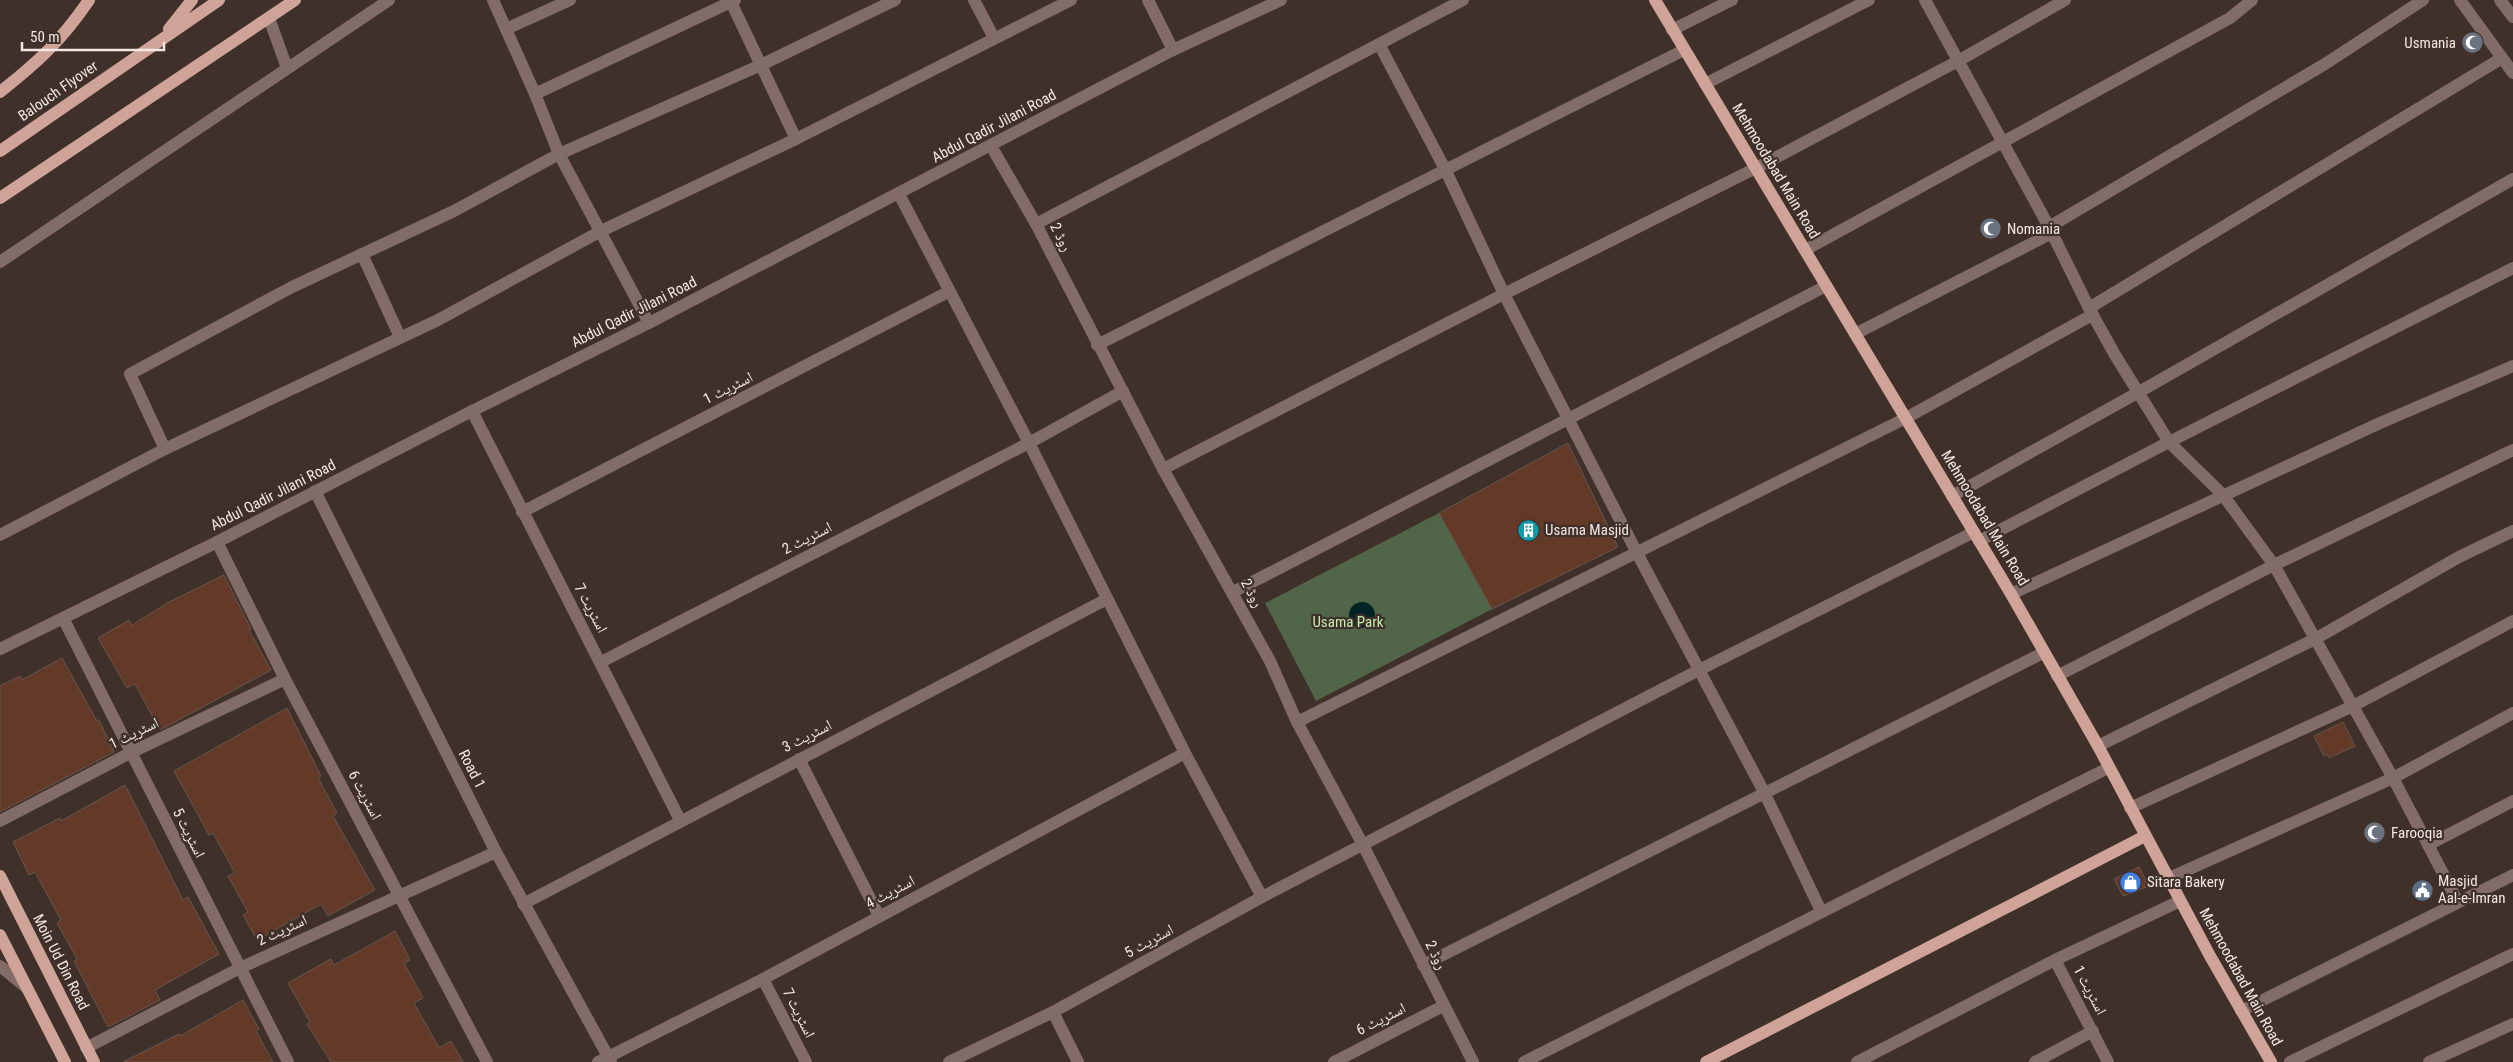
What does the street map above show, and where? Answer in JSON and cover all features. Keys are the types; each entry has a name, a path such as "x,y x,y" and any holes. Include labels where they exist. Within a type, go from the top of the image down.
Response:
{"main road":[{"path":"0,92 40,61 57,43 89,0"},
{"path":"159,40 192,0"},
{"path":"159,40 219,0"},
{"path":"0,198 188,74 295,0"},
{"name":"Mehmoodabad Main Road","path":"1655,0 2011,594 2098,746 2108,768 2180,900 2271,1062"},
{"name":"Balouch Flyover","path":"0,151 159,40"},
{"path":"1706,1062 2146,836"},
{"name":"Moin Ud Din Road","path":"0,876 94,1062"},
{"path":"0,934 65,1062"}],"street":[{"path":"0,262 390,0"},
{"path":"493,0 535,94 559,154 649,323"},
{"path":"506,29 570,0"},
{"path":"165,449 130,374 292,287 454,211 559,154 760,65 896,0"},
{"path":"974,0 994,38"},
{"path":"0,535 165,449 438,320 601,231 796,139 1071,0"},
{"path":"1148,0 1173,50"},
{"name":"Abdul Qadir Jilani Road","path":"0,649 217,542 472,411 649,323 1173,50 1281,0"},
{"path":"1036,224 1462,0"},
{"path":"1672,30 1732,0"},
{"path":"1705,84 1869,0"},
{"path":"1925,0 2050,230 2090,311 2169,442 2223,495 2274,565 2393,778 2458,902"},
{"path":"1163,469 1504,294 1756,168 1958,61 2065,0"},
{"path":"1805,250 2230,18 2252,0"},
{"path":"1855,334 2050,230 2325,64 2423,0"},
{"path":"2460,0 2513,73"},
{"path":"2500,0 2513,17"},
{"path":"535,94 732,1 760,65 796,139"},
{"path":"269,18 287,68"},
{"path":"1379,44 1445,169 1504,294 1697,671 1764,792 1821,911"},
{"path":"1097,345 1684,50"},
{"path":"1297,722 1906,418 2090,311 2502,58"},
{"name":"روڈ 2","path":"991,146 1036,224 1097,345 1163,469 1233,592 1270,662 1297,722 1363,845 1473,1062"},
{"path":"1952,496 2513,179"},
{"path":"899,194 948,292 1029,443 1185,753 1262,897"},
{"path":"362,254 400,337"},
{"name":"اسٹریٹ 5","path":"949,1062 1053,1012 1262,897 1697,671 2169,442 2513,268"},
{"path":"1233,592 1826,286"},
{"name":"اسٹریٹ 1","path":"522,512 948,292"},
{"path":"2011,594 2380,423 2513,366"},
{"name":"اسٹریٹ 2","path":"601,662 1029,443 1123,391"},
{"name":"اسٹریٹ 7","path":"472,411 680,820"},
{"path":"2057,676 2274,565 2513,450"},
{"name":"Road 1","path":"315,491 496,852 606,1060"},
{"path":"2098,746 2315,638 2460,557 2513,531"},
{"name":"اسٹریٹ 6","path":"217,542 285,679 487,1062"},
{"name":"اسٹریٹ 3","path":"523,904 680,820 1107,599"},
{"name":"اسٹریٹ 5","path":"63,618 288,1062"},
{"path":"2130,808 2353,706 2513,621"},
{"path":"1423,965 2044,652"},
{"name":"اسٹریٹ 1","path":"0,820 130,753 285,679"},
{"path":"2169,878 2393,778 2513,713"},
{"name":"اسٹریٹ 4","path":"606,1060 1185,753"},
{"path":"799,758 879,916"},
{"path":"1524,1062 2108,768"},
{"path":"2428,845 2513,801"},
{"name":"اسٹریٹ 2","path":"86,1048 240,968 399,894 496,852"},
{"path":"2241,1010 2513,875"},
{"path":"1857,1062 2055,960 2180,900"},
{"path":"2290,1062 2513,954"},
{"name":"اسٹریٹ 1","path":"2034,1062 2093,1031 2055,960"},
{"path":"0,966 27,988"},
{"name":"اسٹریٹ 7","path":"763,978 806,1062"},
{"name":"اسٹریٹ 6","path":"1334,1062 1443,1006"},
{"path":"1053,1012 1078,1062"},
{"path":"2429,1062 2513,1024"},
{"path":"2093,1031 2108,1062"}],"green space":[{"name":"Usama Park","path":"1439,513 1492,609 1316,701 1265,603"}],"water":[{"path":"1362,602 1371,606 1375,615 1371,624 1362,628 1353,624 1349,615 1353,606"}],"building":[{"name":"Usama Masjid","path":"1568,443 1618,547 1492,609 1439,513"},
{"path":"224,575 251,629 249,630 271,670 160,730 135,684 127,688 98,638 129,620 132,625 169,602"},
{"path":"62,658 97,721 99,720 114,752 0,812 0,686 20,676 22,680"},
{"path":"287,708 321,776 318,778 337,813 333,816 375,890 328,916 321,904 257,940 243,915 248,912 228,876 235,873 213,833 209,835 174,771"},
{"path":"2343,722 2355,746 2329,758 2327,754 2324,756 2314,736"},
{"path":"125,785 183,900 188,897 219,954 155,990 160,1000 108,1027 74,961 77,959 57,923 61,920 35,872 29,875 13,842 60,818 61,821"},
{"name":"Sitara Bakery","path":"2139,867 2149,886 2123,896 2114,879"},
{"path":"395,931 410,960 404,963 423,998 414,1003 439,1048 451,1041 463,1062 331,1062 307,1024 310,1022 288,983 331,959 334,965"},
{"path":"243,1000 259,1029 256,1031 273,1062 123,1062 179,1034 180,1036"}],"place":[{"name":"Usmania","path":"2472,43"},
{"name":"Nomania","path":"1991,229"},
{"name":"Usama Masjid","path":"1529,530"},
{"name":"Farooqia","path":"2375,833"},
{"name":"Sitara Bakery","path":"2131,882"},
{"name":"Masjid Aal-e-Imran","path":"2422,890"}]}
